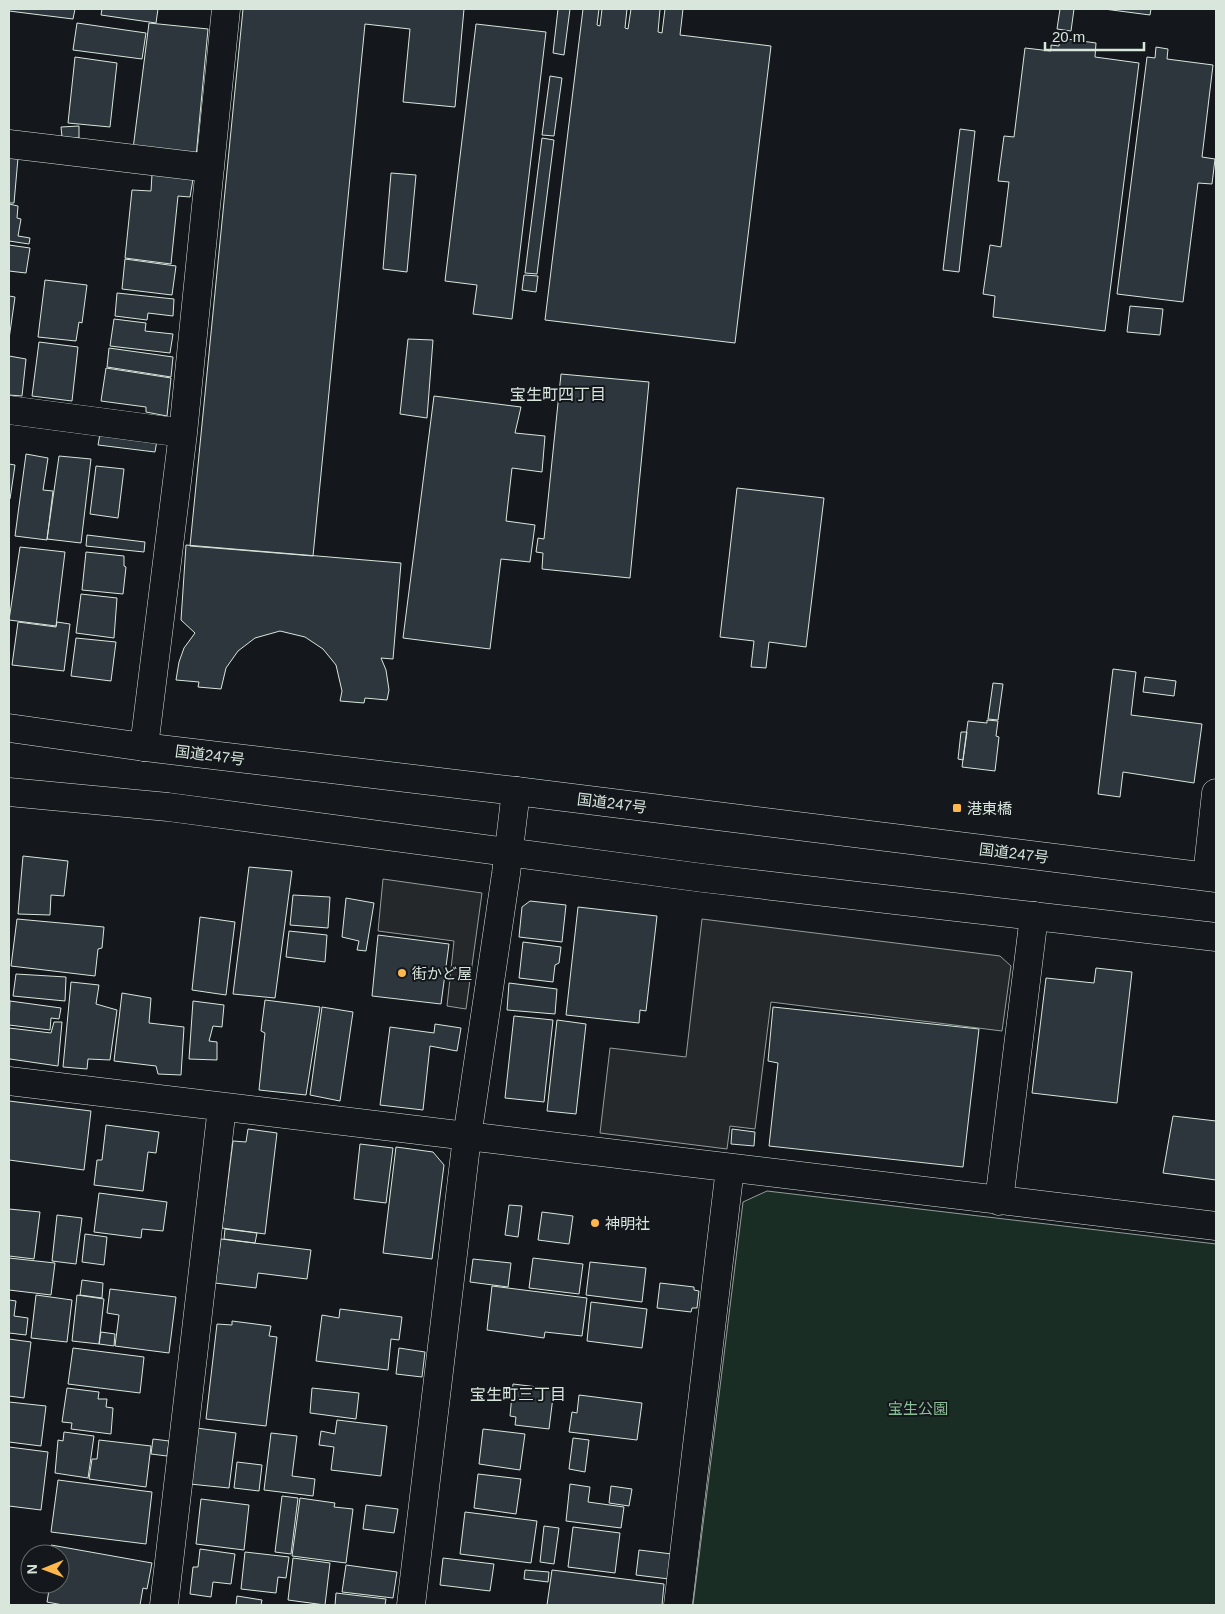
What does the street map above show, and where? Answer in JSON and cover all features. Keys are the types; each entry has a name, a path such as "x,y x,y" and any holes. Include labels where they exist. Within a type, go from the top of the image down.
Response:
{"main road":[{"path":"144,748 183,433 226,9"},
{"path":"9,144 210,168"},
{"path":"9,410 183,433"},
{"name":"国道247号","path":"9,728 144,748 516,791 1211,877"},
{"path":"411,1605 467,1136 516,791"},
{"path":"9,792 168,807 703,878 1216,937"},
{"path":"1211,877 1216,793"},
{"path":"999,1201 1034,916"},
{"path":"9,1081 1216,1226"},
{"path":"164,1605 222,1107"},
{"path":"678,1605 730,1168"}],"green space":[{"name":"宝生公園","path":"767,1191 1216,1244 1216,1605 693,1605 743,1202"}],"shaded area":[{"path":"383,879 482,893 466,1009 447,1006 454,941 378,931"},
{"path":"702,919 1000,956 1011,966 1002,1031 771,1002 755,1129 730,1126 727,1149 600,1133 610,1048 686,1057"}],"building":[{"path":"9,9 75,9 73,19 9,11"},
{"path":"102,9 158,9 156,23 101,15"},
{"path":"243,9 464,9 455,107 403,102 410,29 365,24 313,556 190,546"},
{"path":"558,9 570,9 564,55 553,53"},
{"path":"583,9 599,9 597,25 600,26 602,9 627,9 625,28 628,29 631,9 660,9 658,32 662,33 665,9 683,9 680,35 771,46 735,343 545,320"},
{"path":"1060,9 1074,9 1071,31 1057,29"},
{"path":"1104,9 1151,9 1150,15"},
{"path":"77,23 146,33 142,59 73,50"},
{"path":"149,23 208,29 196,157 133,149"},
{"path":"476,24 546,32 512,319 473,314 477,285 445,281"},
{"path":"1060,38 1096,43 1095,57 1139,63 1105,331 993,317 995,296 983,294 990,245 1001,247 1009,182 998,181 1004,136 1014,137 1025,48 1051,51 1051,45 1059,46"},
{"path":"1156,47 1168,49 1167,59 1213,65 1202,157 1215,159 1212,184 1198,183 1183,302 1117,294 1147,57 1155,58"},
{"path":"75,57 117,63 110,127 68,123"},
{"path":"550,76 562,78 554,136 542,135"},
{"path":"79,126 79,138 62,137 61,127"},
{"path":"960,129 975,131 959,272 943,270"},
{"path":"542,138 554,140 537,274 525,273"},
{"path":"9,157 18,158 14,203 9,203"},
{"path":"391,173 416,175 407,272 383,269"},
{"path":"152,174 193,179 190,197 178,196 171,264 125,258 132,190 151,191"},
{"path":"9,204 18,206 17,218 21,219 18,236 30,238 29,244 9,241"},
{"path":"9,245 30,248 26,273 9,271"},
{"path":"125,259 176,266 172,295 122,289"},
{"path":"524,275 538,276 536,292 522,290"},
{"path":"45,280 87,285 82,323 79,322 76,341 38,337"},
{"path":"117,293 174,299 173,316 148,313 147,320 115,316"},
{"path":"9,296 15,297 9,339"},
{"path":"1130,306 1163,309 1160,335 1127,332"},
{"path":"114,319 146,323 145,331 173,334 170,353 110,346"},
{"path":"408,339 433,340 427,418 400,414"},
{"path":"39,342 78,347 72,401 32,396"},
{"path":"109,348 173,357 171,377 107,367"},
{"path":"9,356 26,359 22,396 9,395"},
{"path":"106,368 171,378 167,416 146,412 146,407 101,401"},
{"path":"561,374 649,382 630,578 542,569 543,553 536,552 538,538 544,539"},
{"path":"434,396 521,407 515,433 545,436 542,472 512,468 506,521 535,525 530,562 501,559 490,649 403,638"},
{"path":"100,434 157,440 155,452 98,445"},
{"path":"26,454 48,458 43,490 53,491 47,540 15,536"},
{"path":"59,456 91,459 81,543 47,539"},
{"path":"9,464 15,465 10,499 9,499"},
{"path":"96,466 124,469 118,518 90,514"},
{"path":"737,488 824,498 806,647 769,642 766,668 751,667 754,641 720,637"},
{"path":"87,535 145,542 144,552 86,546"},
{"path":"186,545 401,563 393,659 381,658 386,670 389,690 387,700 365,698 364,703 340,701 342,691 336,665 323,649 305,637 280,631 255,638 238,651 226,668 221,689 198,687 199,682 176,680 184,648 195,633 181,620"},
{"path":"20,547 65,552 56,626 9,620"},
{"path":"86,552 124,556 124,566 126,567 123,594 82,590"},
{"path":"81,594 117,598 114,638 76,633"},
{"path":"18,622 56,627 57,622 70,624 64,671 12,665"},
{"path":"76,638 116,642 111,681 71,676"},
{"path":"1113,669 1136,672 1131,715 1202,724 1194,783 1123,772 1120,797 1098,794"},
{"path":"1145,677 1176,681 1174,696 1143,692"},
{"path":"993,683 1003,684 998,720 988,719"},
{"path":"987,720 998,721 996,736 999,737 995,771 962,767 968,721 987,723"},
{"path":"961,732 967,732 963,760 958,759"},
{"path":"23,856 68,861 64,896 51,895 50,915 18,914"},
{"path":"249,867 292,871 275,998 233,994"},
{"path":"293,895 330,897 328,928 290,925"},
{"path":"346,898 374,903 366,951 357,950 359,941 342,937"},
{"path":"530,901 566,905 562,942 519,937 522,907"},
{"path":"578,907 657,916 646,1011 640,1010 639,1023 566,1015"},
{"path":"200,917 235,922 226,995 192,990"},
{"path":"17,919 104,927 102,948 98,949 95,976 11,966"},
{"path":"289,931 327,935 325,962 286,957"},
{"path":"378,935 449,944 441,1004 372,996"},
{"path":"523,942 561,947 559,963 555,965 553,982 519,978"},
{"path":"1096,968 1132,972 1117,1103 1032,1093 1046,978 1094,983"},
{"path":"16,974 66,977 65,1001 13,996"},
{"path":"71,982 99,985 96,1004 117,1010 110,1060 88,1059 87,1069 63,1067"},
{"path":"509,983 557,989 555,1014 507,1010"},
{"path":"122,993 151,998 149,1023 184,1027 181,1075 158,1074 156,1066 114,1061"},
{"path":"265,1000 320,1007 306,1095 259,1090 265,1033 261,1031"},
{"path":"10,1001 61,1008 59,1019 51,1018 50,1030 9,1025"},
{"path":"193,1001 224,1005 222,1027 213,1026 209,1041 217,1042 217,1060 189,1059"},
{"path":"322,1007 353,1012 340,1101 310,1095"},
{"path":"773,1007 979,1029 963,1167 769,1146 778,1063 768,1061"},
{"path":"514,1016 553,1020 544,1102 505,1098"},
{"path":"557,1020 586,1024 576,1114 547,1111"},
{"path":"54,1022 62,1022 58,1066 10,1059 9,1028 51,1033"},
{"path":"435,1024 461,1028 457,1051 430,1046 423,1110 380,1105 390,1027 434,1033"},
{"path":"9,1101 91,1111 84,1170 9,1160"},
{"path":"1173,1116 1216,1121 1216,1180 1163,1173"},
{"path":"106,1125 159,1132 156,1153 148,1152 143,1191 94,1185 97,1160 102,1160"},
{"path":"248,1129 277,1133 265,1234 222,1228 233,1141 246,1142"},
{"path":"732,1129 755,1132 754,1146 731,1144"},
{"path":"360,1144 393,1148 386,1203 354,1199"},
{"path":"396,1147 433,1152 444,1165 432,1259 383,1253"},
{"path":"99,1193 167,1202 163,1231 142,1229 141,1238 94,1232"},
{"path":"509,1205 522,1206 518,1237 505,1235"},
{"path":"9,1209 40,1212 34,1259 9,1256"},
{"path":"542,1212 573,1216 569,1244 538,1240"},
{"path":"57,1215 82,1218 76,1264 52,1261"},
{"path":"225,1229 257,1233 255,1243 224,1239"},
{"path":"85,1234 107,1237 104,1265 82,1262"},
{"path":"221,1239 311,1250 307,1279 258,1273 256,1288 215,1283"},
{"path":"9,1258 55,1263 51,1295 9,1290"},
{"path":"533,1258 583,1264 579,1294 529,1288"},
{"path":"473,1259 511,1263 508,1287 470,1282"},
{"path":"590,1262 646,1268 642,1302 586,1295"},
{"path":"82,1280 103,1283 102,1298 80,1295"},
{"path":"660,1283 694,1287 694,1290 699,1291 697,1308 692,1308 691,1312 657,1308"},
{"path":"492,1286 587,1298 582,1336 545,1332 544,1338 487,1330"},
{"path":"110,1289 176,1297 169,1353 115,1346 119,1315 107,1313"},
{"path":"36,1295 72,1300 67,1342 31,1338"},
{"path":"77,1295 104,1299 99,1344 72,1341"},
{"path":"9,1300 16,1301 14,1316 28,1318 26,1335 9,1333"},
{"path":"591,1302 647,1309 642,1348 587,1341"},
{"path":"340,1309 402,1317 399,1340 391,1339 388,1370 316,1361 322,1315 339,1318"},
{"path":"232,1321 271,1326 269,1336 277,1337 266,1426 206,1419 217,1324 232,1325"},
{"path":"101,1332 115,1334 114,1346 99,1344"},
{"path":"9,1339 31,1342 24,1398 9,1396"},
{"path":"73,1348 144,1357 140,1393 68,1384"},
{"path":"399,1348 425,1352 422,1377 396,1374"},
{"path":"513,1384 554,1389 549,1429 515,1425 516,1417 510,1416"},
{"path":"67,1388 99,1392 98,1399 107,1399 106,1407 113,1408 111,1434 71,1429 72,1423 62,1422"},
{"path":"312,1388 359,1393 356,1419 310,1413"},
{"path":"579,1395 642,1403 637,1440 569,1432 572,1412 577,1413"},
{"path":"9,1402 46,1406 41,1446 9,1442"},
{"path":"337,1420 387,1426 381,1476 331,1470 334,1447 319,1445 321,1431 335,1434"},
{"path":"196,1428 236,1433 229,1488 190,1484"},
{"path":"483,1429 525,1434 520,1470 479,1464"},
{"path":"64,1432 94,1436 88,1478 55,1473 58,1440 63,1441"},
{"path":"271,1433 297,1436 292,1476 315,1479 313,1496 264,1490"},
{"path":"573,1438 589,1440 585,1472 569,1469"},
{"path":"153,1439 169,1441 167,1456 151,1454"},
{"path":"99,1440 151,1446 146,1487 89,1479 92,1459 97,1459"},
{"path":"9,1447 48,1452 41,1510 9,1506"},
{"path":"237,1462 262,1465 259,1491 234,1488"},
{"path":"478,1474 521,1479 516,1514 474,1508"},
{"path":"58,1480 152,1492 146,1544 51,1532"},
{"path":"570,1484 590,1487 588,1502 624,1507 621,1528 566,1521"},
{"path":"611,1486 632,1489 629,1506 609,1503"},
{"path":"282,1496 298,1498 291,1554 275,1552"},
{"path":"300,1498 335,1503 334,1507 353,1509 346,1563 292,1556"},
{"path":"201,1499 249,1505 244,1550 196,1544"},
{"path":"366,1505 398,1509 394,1533 363,1529"},
{"path":"465,1512 537,1521 531,1563 460,1554"},
{"path":"544,1526 559,1528 554,1564 540,1562"},
{"path":"573,1527 620,1533 615,1573 568,1567"},
{"path":"70,1548 152,1563 147,1589 143,1588 140,1605 63,1605 47,1602 48,1594 70,1594"},
{"path":"200,1549 235,1554 231,1584 213,1582 211,1597 190,1594 193,1567 198,1567"},
{"path":"639,1550 672,1554 669,1579 636,1575"},
{"path":"245,1552 289,1557 286,1578 278,1577 276,1593 241,1589"},
{"path":"293,1558 330,1563 325,1605 288,1600"},
{"path":"443,1558 494,1564 490,1591 440,1585"},
{"path":"346,1565 397,1572 393,1598 342,1592"},
{"path":"525,1570 549,1572 548,1582 524,1579"},
{"path":"552,1570 664,1584 662,1605 547,1605"},
{"path":"336,1593 386,1599 385,1605 335,1605"},
{"path":"237,1596 262,1600 261,1605 236,1605"}],"place":[{"name":"港東橋","path":"957,808"},
{"name":"街かど屋","path":"402,973"},
{"name":"神明社","path":"595,1223"}],"district":[{"name":"宝生町四丁目","path":"558,394"},
{"name":"宝生町三丁目","path":"518,1394"}]}
